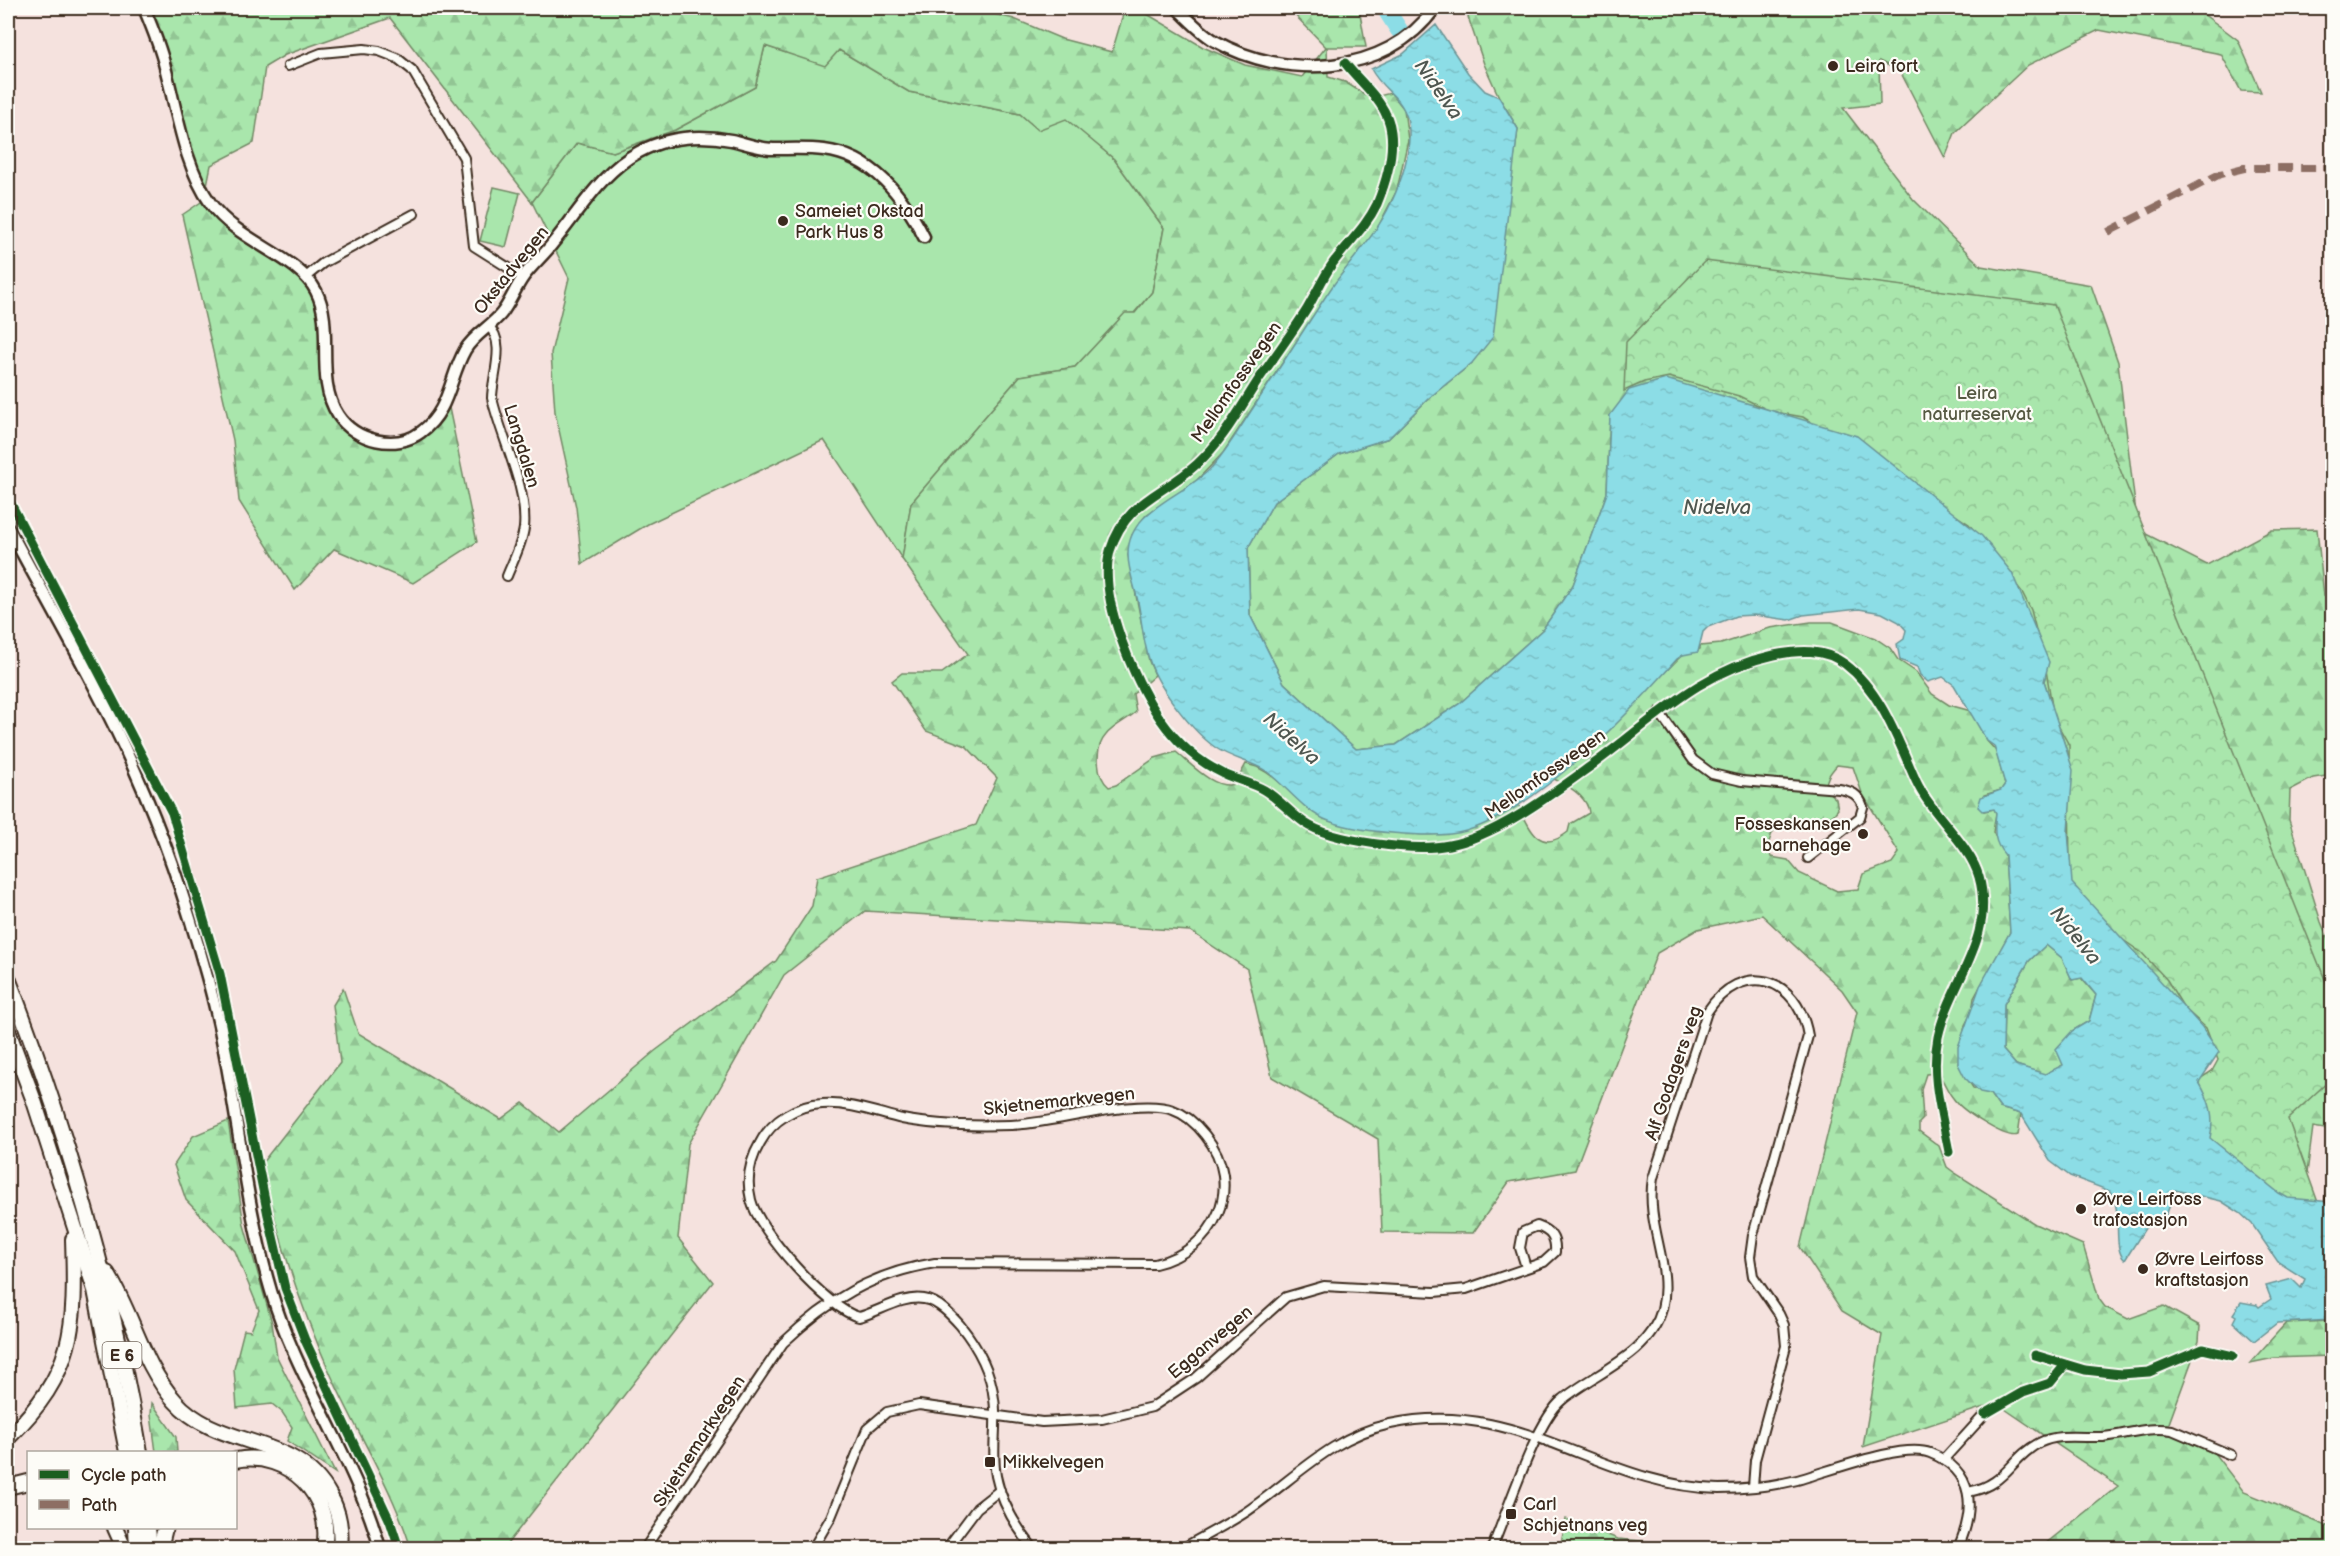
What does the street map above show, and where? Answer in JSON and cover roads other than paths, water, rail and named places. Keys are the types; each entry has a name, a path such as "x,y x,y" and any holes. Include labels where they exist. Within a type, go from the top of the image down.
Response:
{"highway":[{"name":"E 6","path":"8,978 47,1084 98,1258 120,1347 140,1451"},
{"name":"E 6","path":"8,1031 34,1101 95,1290 127,1451"},
{"name":"E 6","path":"8,1438 32,1414 48,1392 67,1350 75,1300 73,1225"},
{"name":"E 6","path":"98,1258 126,1305 154,1371 177,1403 204,1423 280,1450 307,1465 319,1478 333,1501 341,1531 340,1548"},
{"path":"237,1460 255,1459 276,1463 288,1468 309,1486 322,1510 326,1526 324,1548"},
{"path":"8,1488 27,1482"},
{"path":"116,1529 124,1548"},
{"path":"135,1529 137,1548"},
{"path":"148,1529 150,1548"},
{"path":"160,1548 165,1529"}],"street":[{"path":"144,8 165,63 192,163 208,200 222,218 243,236 307,276 323,263 414,214"},
{"path":"1177,8 1214,40 1256,59 1292,65 1345,63 1368,57 1402,41 1433,10"},
{"path":"288,66 321,53 364,49 379,51 397,58 412,70 464,158 474,246 523,277"},
{"name":"Mellomfossvegen","path":"1345,63 1379,101 1389,122 1391,158 1383,186 1371,215 1331,266 1306,311 1215,446 1194,467 1138,505 1119,526 1108,559 1109,584 1126,655 1140,684 1162,721 1199,759 1223,773 1264,790 1306,824 1328,835 1416,847 1448,846 1488,834 1596,762 1692,688 1727,669 1764,658 1800,651 1826,654 1839,660 1860,678 1879,704 1922,793 1938,819 1969,855 1981,887 1982,916 1978,942 1949,1002 1936,1051 1936,1087 1949,1152"},
{"name":"Okstadvegen","path":"307,276 319,295 325,336 326,377 338,415 352,429 367,438 398,441 411,439 437,417 446,402 465,349 501,314 523,277 601,183 619,165 638,152 667,141 687,137 710,137 764,149 824,150 857,160 872,168 894,190 924,237"},
{"name":"Langdalen","path":"488,326 496,335 498,344 492,398 522,497 524,514 524,530 507,576"},
{"path":"8,527 135,770 177,880 207,975 228,1065 253,1217 272,1293 291,1343 352,1470 380,1548"},
{"path":"1659,712 1693,760 1712,774 1742,781 1788,783 1848,791 1859,797 1863,807 1860,817 1808,858"},
{"name":"Alf Godagers veg","path":"1492,1548 1545,1418 1561,1401 1623,1359 1645,1338 1658,1320 1665,1290 1665,1274 1649,1199 1653,1178 1707,1012 1717,997 1731,986 1748,981 1767,981 1784,988 1795,1000 1804,1017 1808,1036 1751,1246 1750,1257 1754,1276 1779,1314 1786,1346 1755,1460 1753,1487"},
{"name":"Skjetnemarkvegen","path":"645,1548 783,1343 797,1329 833,1304 860,1285 881,1275 935,1263 1120,1265 1155,1264 1171,1260 1200,1242 1216,1220 1222,1202 1224,1185 1216,1153 1199,1128 1172,1110 1131,1107 1023,1124 970,1125 905,1119 839,1104 800,1107 782,1118 762,1139 753,1155 749,1173 750,1197 765,1230 833,1304"},
{"path":"2330,1200 2332,1177"},
{"name":"Egganvegen","path":"813,1548 831,1518 867,1429 887,1412 908,1406 1042,1422 1102,1419 1152,1407 1196,1378 1286,1297 1324,1286 1434,1292 1466,1289 1544,1262 1555,1252 1555,1242 1548,1230 1537,1226 1523,1232 1520,1248 1526,1267"},
{"path":"833,1304 849,1315 859,1317 909,1300 922,1298 933,1301 954,1318 982,1357 994,1398 994,1463 1000,1490 1015,1521 1033,1548"},
{"path":"1944,1459 1984,1414"},
{"path":"1183,1548 1246,1512 1320,1454 1351,1438 1389,1424 1426,1419 1462,1418 1492,1422 1538,1436 1620,1469 1672,1484 1717,1489 1753,1487 1795,1480 1908,1450 1928,1452 1944,1459 1959,1474 1968,1492 1969,1519 1958,1548"},
{"path":"1968,1492 2001,1479 2039,1443 2061,1437 2105,1437 2161,1428 2172,1430 2231,1455"},
{"path":"947,1548 977,1508 1000,1490"}],"water":[{"name":"Nidelva","path":"1436,25 1468,73 1485,91 1499,97 1518,129 1493,337 1472,363 1429,398 1389,438 1339,454 1274,502 1248,548 1250,615 1284,683 1356,749 1396,745 1459,704 1543,629 1573,585 1607,493 1610,415 1629,390 1666,379 1857,436 1982,536 2012,573 2049,662 2044,681 2073,770 2068,831 2072,883 2202,1027 2219,1052 2199,1082 2210,1109 2212,1123 2210,1138 2288,1198 2332,1202 2332,1320 2277,1323 2254,1341 2233,1322 2236,1316 2233,1314 2241,1302 2259,1307 2271,1299 2266,1286 2292,1279 2301,1288 2305,1279 2278,1262 2252,1224 2221,1201 2175,1190 2165,1219 2155,1220 2151,1226 2147,1225 2125,1260 2119,1247 2116,1209 2110,1191 2070,1176 2050,1161 2021,1114 2000,1108 1990,1094 1980,1092 1965,1078 1958,1064 1958,1047 1980,986 2010,932 2005,855 1995,836 1996,813 1994,809 1982,811 1978,807 1981,797 2001,790 2005,784 1994,746 1987,741 1954,685 1943,677 1928,682 1920,675 1917,667 1900,660 1897,644 1904,639 1906,630 1899,622 1882,613 1859,609 1803,615 1789,620 1754,615 1736,616 1708,627 1703,632 1698,652 1683,655 1677,659 1608,732 1551,782 1494,820 1453,834 1416,835 1374,831 1337,824 1324,819 1308,809 1266,771 1216,748 1197,732 1178,709 1154,673 1148,655 1129,567 1130,539 1137,526 1147,515 1199,479 1222,455 1332,287 1385,215 1404,168 1409,130 1400,103 1371,69 1403,54","holes":["2046,945 2062,958 2072,980 2082,978 2096,995 2089,1021 2072,1031 2056,1049 2063,1065 2045,1074 2016,1065 2003,1050 2004,1004 2029,961"]}],"waterway":[{"name":"Nidelva","path":"1385,8 1399,30"}],"place":[{"name":"Leira fort","path":"1833,66"},
{"name":"Sameiet Okstad Park Hus 8","path":"783,221"},
{"name":"Fosseskansen barnehage","path":"1863,834"},
{"name":"Øvre Leirfoss trafostasjon","path":"2081,1209"},
{"name":"Øvre Leirfoss kraftstasjon","path":"2143,1269"},
{"name":"Mikkelvegen","path":"990,1462"},
{"name":"Carl Schjetnans veg","path":"1511,1514"}],"park label":[{"name":"Leira naturreservat","path":"1977,403"}]}
